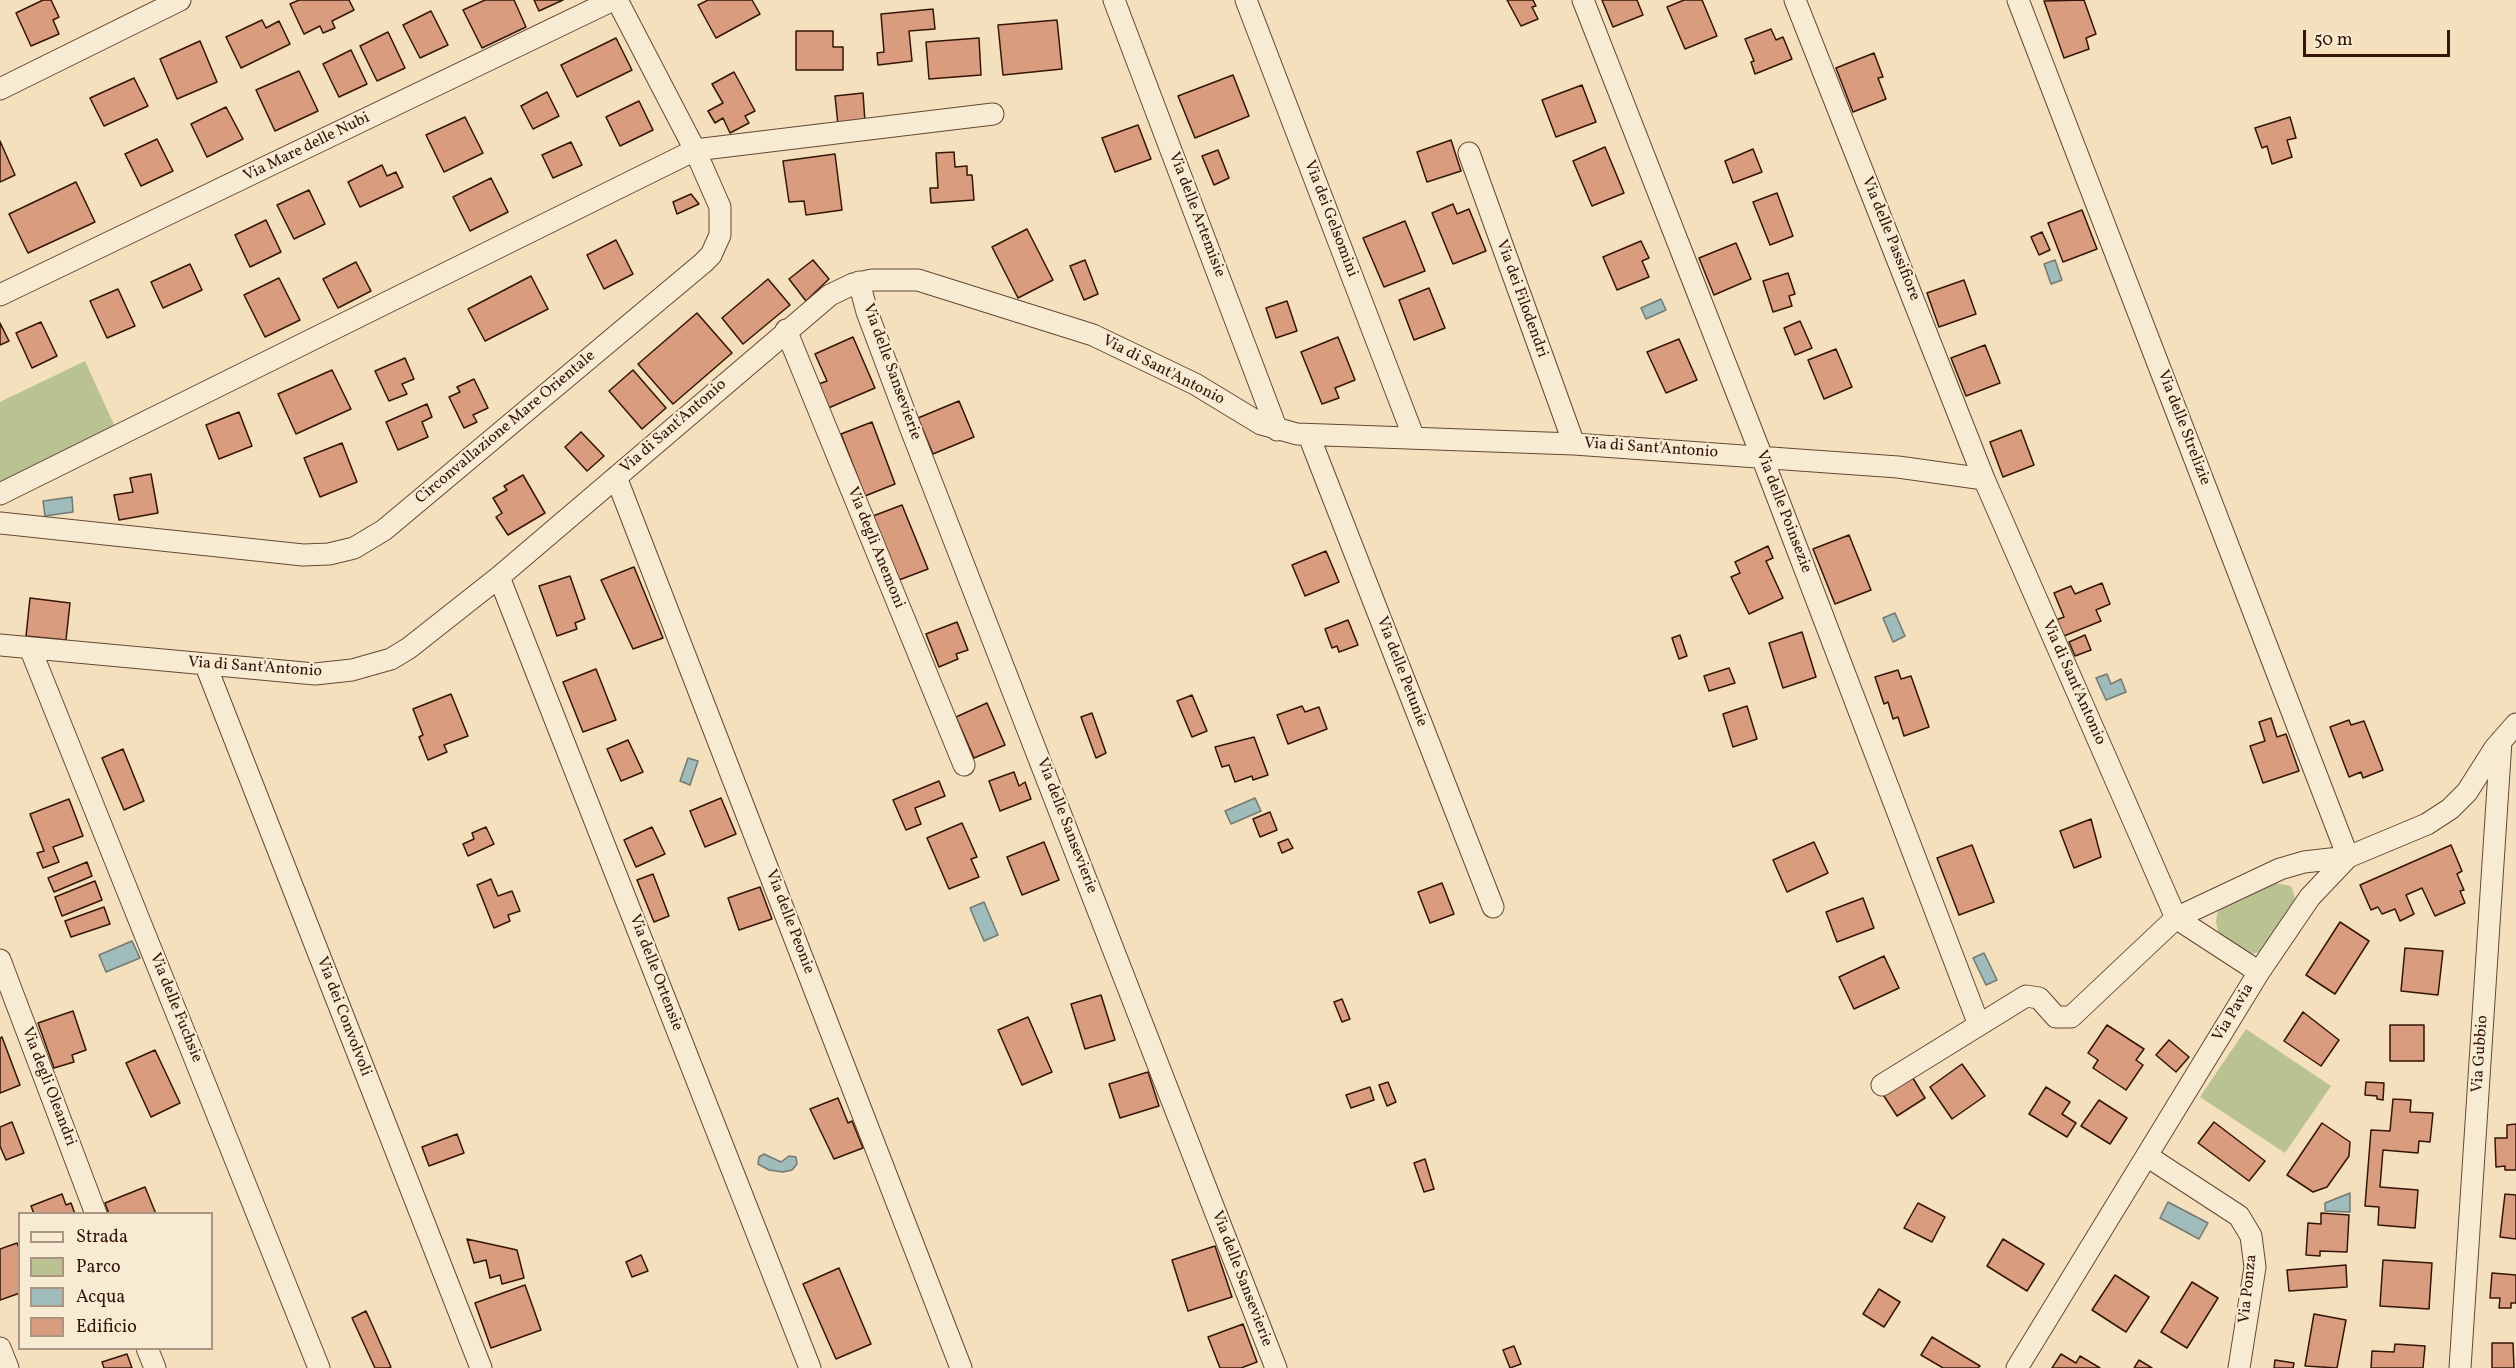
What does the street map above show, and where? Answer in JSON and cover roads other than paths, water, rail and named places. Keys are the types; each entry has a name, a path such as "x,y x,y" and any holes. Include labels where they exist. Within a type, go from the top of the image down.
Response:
{"street":[{"path":"0,89 180,0"},
{"name":"Circonvallazione Mare Orientale","path":"0,523 303,555 338,552 362,544 406,512 711,255 720,235 721,213 695,150 615,0"},
{"name":"Via Mare delle Nubi","path":"0,295 615,0"},
{"name":"Via delle Artemisie","path":"1114,0 1277,430"},
{"name":"Via dei Gelsomini","path":"1246,0 1414,438"},
{"name":"Via delle Poinsezie","path":"1583,0 1762,457 1979,1025"},
{"name":"Via delle Passifiore","path":"1795,0 1984,479"},
{"name":"Via delle Strelizie","path":"2018,0 2348,857"},
{"path":"0,494 695,150 993,114"},
{"name":"Via dei Filodendri","path":"1469,153 1574,444"},
{"name":"Via di Sant'Antonio","path":"0,645 206,666 315,674 372,665 410,648 499,577 786,330 830,295 860,282 890,278 927,282 1076,329 1175,374 1250,418 1277,430 1309,436 1574,444 1898,467 1984,479 2176,918"},
{"name":"Via delle Sansevierie","path":"860,282 867,312 912,432 1276,1368"},
{"name":"Via degli Anemoni","path":"786,330 964,765"},
{"name":"Via delle Petunie","path":"1309,436 1493,907"},
{"name":"Via delle Peonie","path":"616,477 961,1368"},
{"name":"Via delle Ortensie","path":"499,577 810,1368"},
{"name":"Via delle Fuchsie","path":"30,648 319,1368"},
{"name":"Via dei Convolvoli","path":"206,666 480,1368"},
{"name":"Via Pavia","path":"2017,1368 2259,972 2310,897 2348,857 2443,814 2472,786 2501,740 2516,724"},
{"name":"Via Gubbio","path":"2460,1368 2501,740"},
{"path":"1882,1085 2023,998 2031,996 2043,1001 2056,1017 2071,1017 2176,918 2280,869 2304,862 2348,857"},
{"path":"2176,918 2259,972"},
{"name":"Via degli Oleandri","path":"0,960 95,1212"},
{"name":"Via Ponza","path":"2147,1156 2232,1211 2243,1221 2251,1236 2255,1267 2239,1368"},
{"path":"0,1348 8,1368"},
{"path":"148,1350 155,1368"}],"water":[{"path":"2055,260 2062,280 2051,284 2044,264"},
{"path":"1661,299 1666,310 1646,319 1641,308"},
{"path":"72,497 73,512 45,516 43,501"},
{"path":"1895,613 1905,636 1893,642 1883,618"},
{"path":"2107,674 2111,684 2121,679 2126,692 2106,700 2096,678"},
{"path":"688,758 698,761 690,785 680,781"},
{"path":"1255,798 1261,811 1231,824 1225,811"},
{"path":"984,902 998,935 984,941 970,908"},
{"path":"132,941 140,958 106,972 99,955"},
{"path":"1984,953 1997,980 1986,985 1973,958"},
{"path":"764,1154 781,1162 789,1156 796,1157 797,1164 792,1170 783,1172 769,1170 758,1164 759,1157"},
{"path":"2350,1193 2350,1212 2325,1211 2325,1203"},
{"path":"2168,1202 2208,1223 2199,1239 2160,1218"}]}
